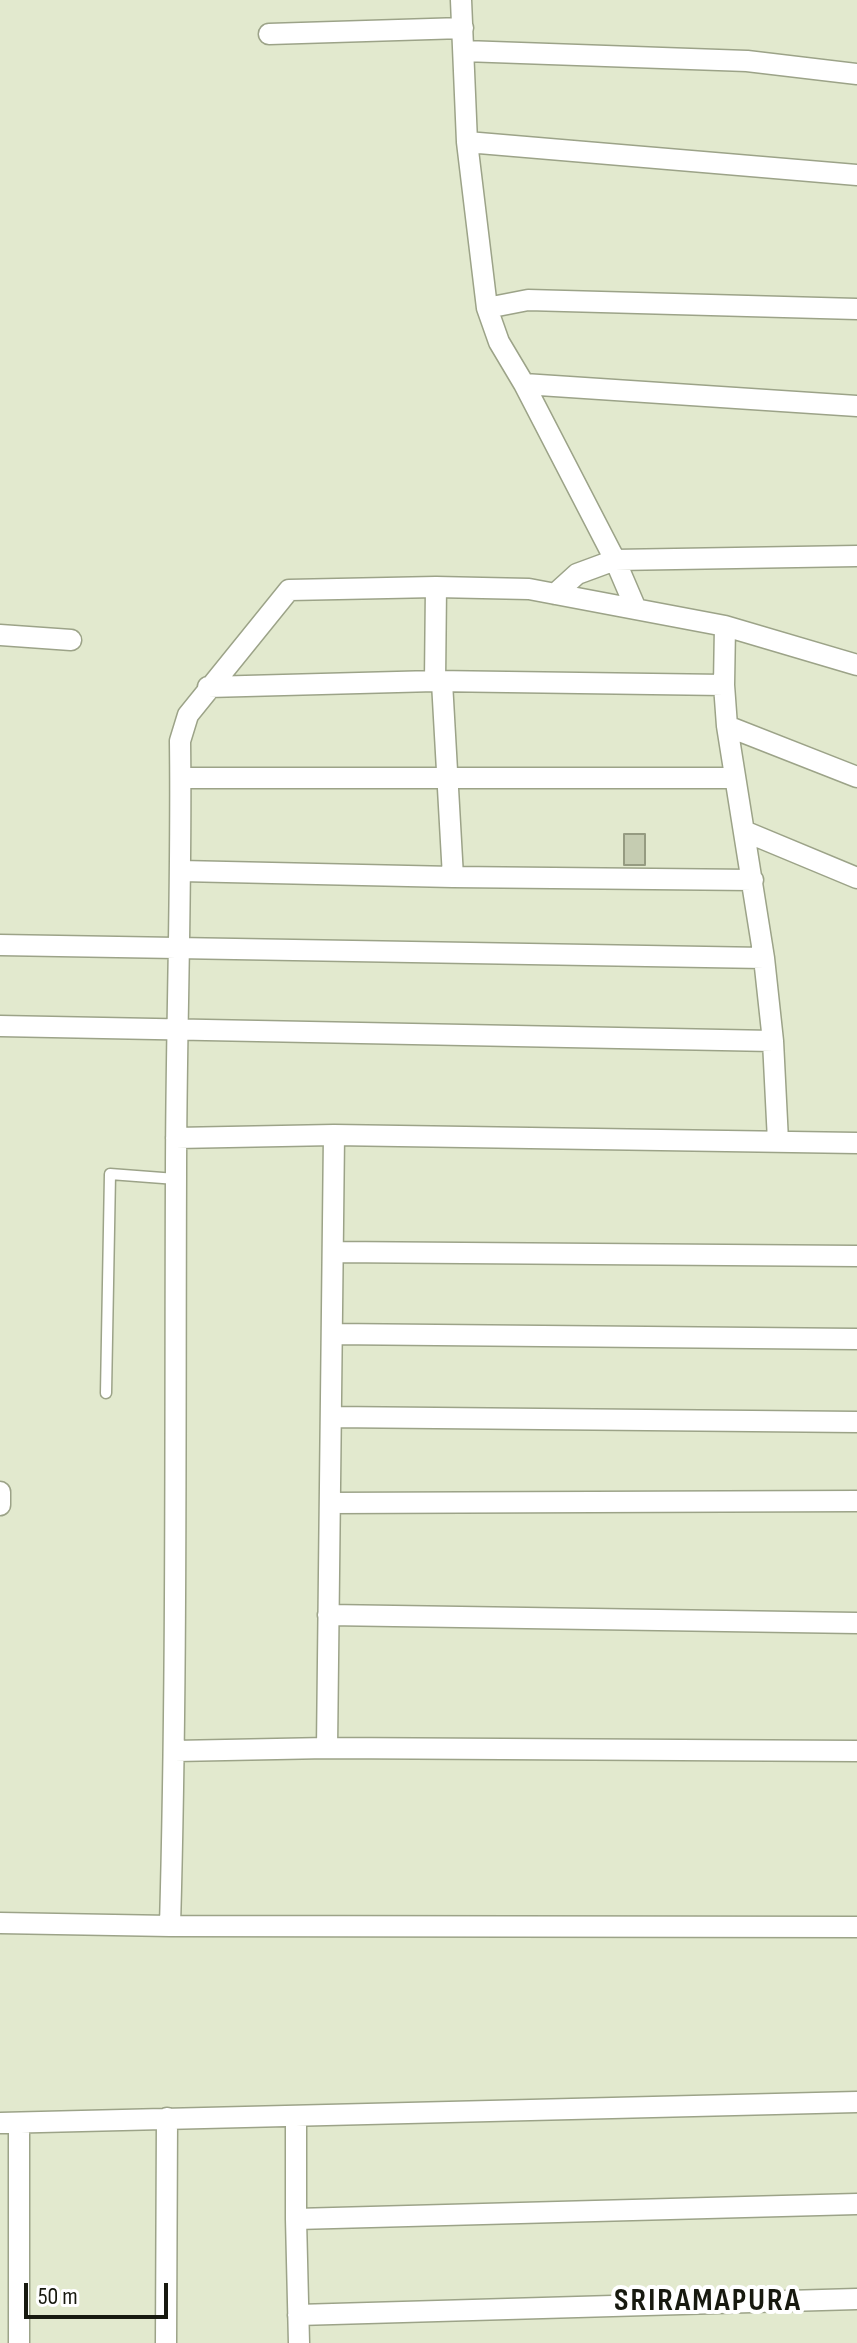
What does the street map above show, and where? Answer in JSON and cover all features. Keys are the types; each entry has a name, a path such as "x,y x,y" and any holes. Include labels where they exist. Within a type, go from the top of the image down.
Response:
{"street":[{"path":"461,0 467,142 487,308 499,342 615,560 636,609"},
{"path":"269,34 463,28"},
{"path":"464,51 747,61 857,74"},
{"path":"467,142 857,175"},
{"path":"487,308 528,300 857,309"},
{"path":"524,384 857,406 857,397"},
{"path":"555,594 577,574 615,560 857,556"},
{"path":"436,587 438,682 453,877"},
{"path":"170,1926 175,1751 180,741 188,715 289,590 529,589 725,626 857,665"},
{"path":"725,626 727,726 764,958 773,1041 778,1141"},
{"path":"0,635 71,640"},
{"path":"208,687 438,682 724,685"},
{"path":"727,726 857,777"},
{"path":"181,778 735,778"},
{"path":"744,831 857,878"},
{"path":"181,871 753,880"},
{"path":"0,945 764,958"},
{"path":"0,1026 773,1041"},
{"path":"176,1138 334,1135 857,1143"},
{"path":"327,1748 334,1135"},
{"path":"333,1252 857,1256"},
{"path":"332,1334 857,1339"},
{"path":"331,1417 857,1422"},
{"path":"0,1492 0,1505"},
{"path":"330,1503 857,1501"},
{"path":"328,1615 857,1623"},
{"path":"175,1751 327,1748 857,1751"},
{"path":"0,1923 857,1927"},
{"path":"19,2343 10,2123 857,2102"},
{"path":"296,2116 299,2343"},
{"path":"166,2343 167,2118"},
{"path":"296,2219 857,2204"},
{"path":"298,2315 857,2299"}],"lane":[{"path":"106,1393 110,1174 176,1179"}],"building":[{"path":"624,834 645,834 645,865 624,865"}],"district":[{"name":"SRIRAMAPURA","path":"708,2302"}]}
